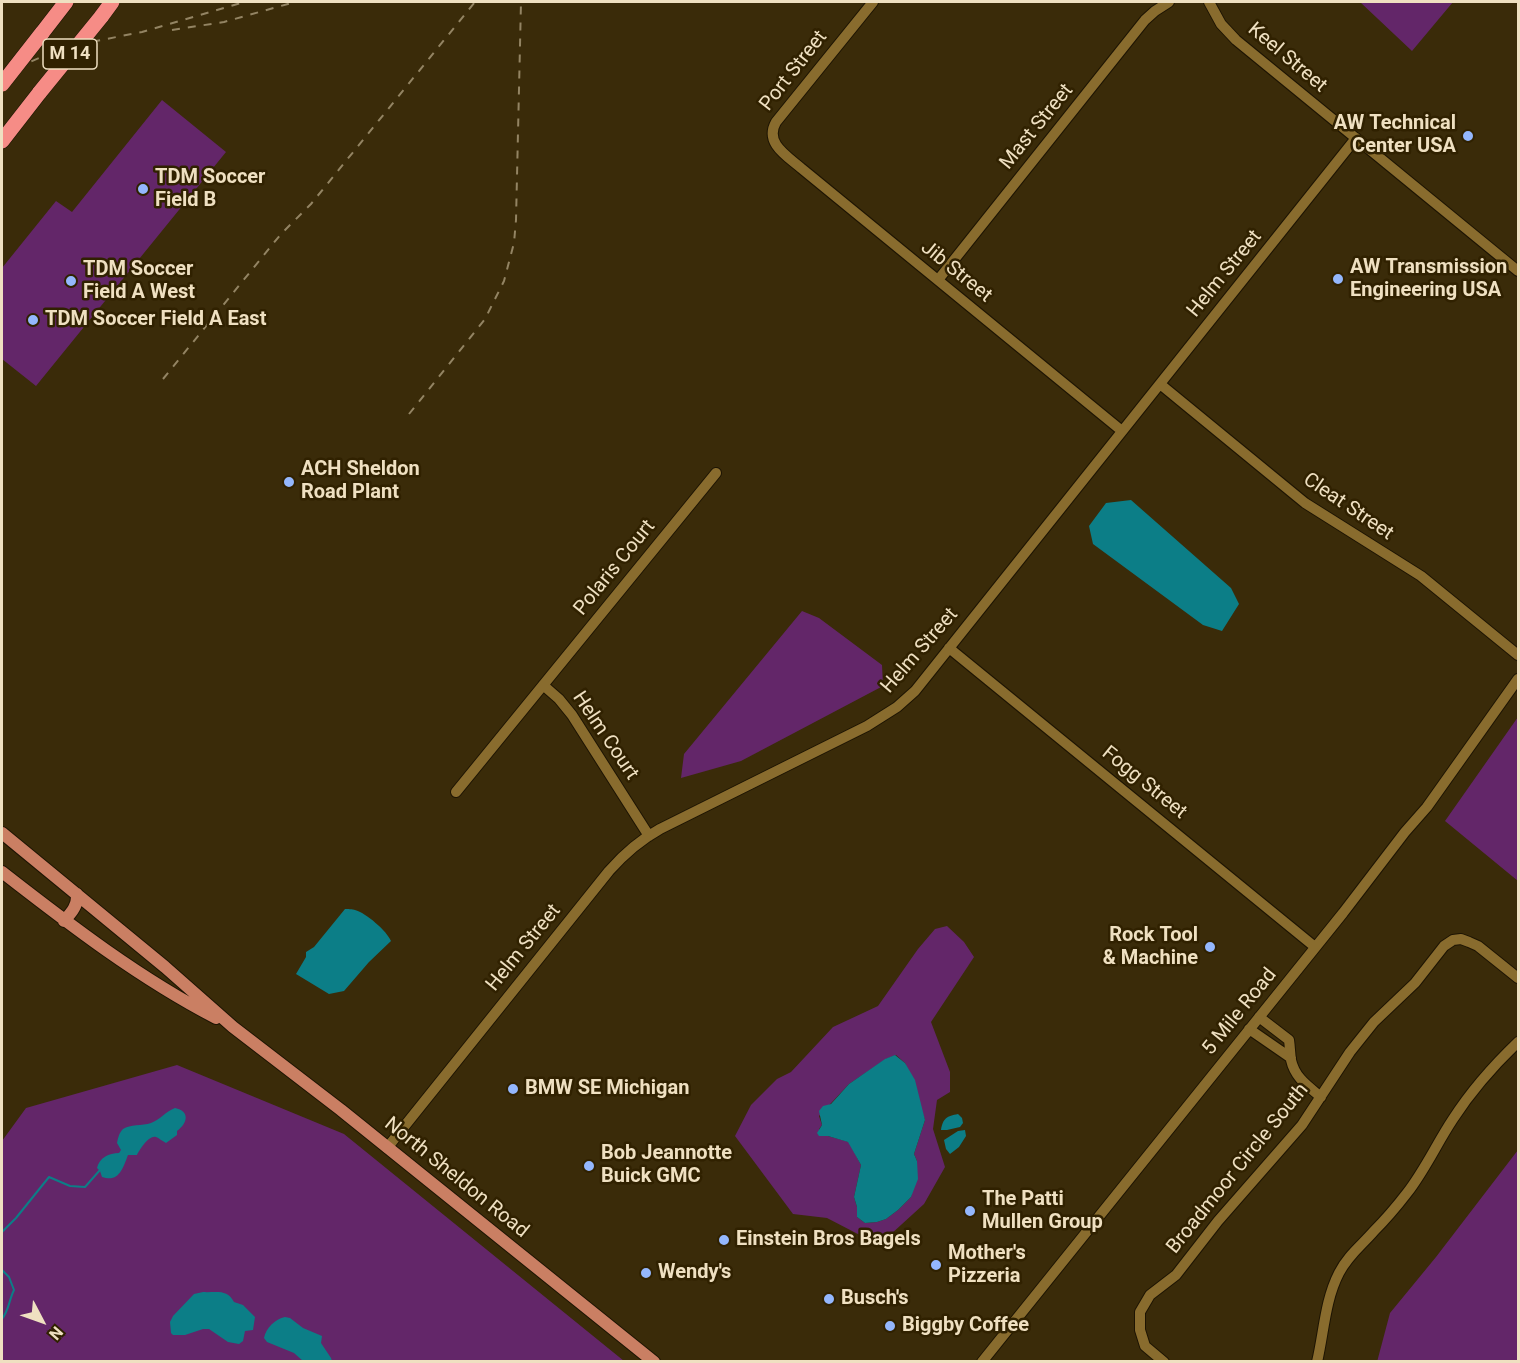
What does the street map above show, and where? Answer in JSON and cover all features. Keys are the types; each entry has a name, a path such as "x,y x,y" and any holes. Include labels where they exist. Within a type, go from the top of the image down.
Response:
{"highway":[{"name":"M 14","path":"2,84 66,2"},
{"name":"M 14","path":"2,141 112,2"}],"main road":[{"name":"North Sheldon Road","path":"2,833 165,967 233,1027 654,1362"},
{"name":"North Sheldon Road","path":"2,872 92,942 190,1005 233,1027"},
{"path":"64,921 75,907 77,894"}],"street":[{"name":"Port Street","path":"772,137 772,130 776,122 873,2"},
{"name":"Mast Street","path":"938,280 1145,20 1169,2"},
{"name":"Keel Street","path":"1209,2 1221,24 1231,35 1518,271"},
{"name":"Jib Street","path":"772,137 778,149 1122,431"},
{"name":"Helm Street","path":"387,1148 609,871 627,852 649,836 881,718 915,691 1356,138"},
{"name":"Cleat Street","path":"1160,384 1305,503 1421,576 1518,656"},
{"name":"Polaris Court","path":"543,685 716,473"},
{"name":"Fogg Street","path":"949,648 1315,947"},
{"name":"5 Mile Road","path":"982,1362 1405,832 1428,807 1518,679"},
{"name":"Helm Court","path":"456,792 543,685 572,714 649,836"},
{"name":"Broadmoor Circle South","path":"1164,1362 1145,1346 1140,1330 1140,1312 1150,1294 1176,1275 1218,1221 1302,1125 1350,1052 1368,1030 1415,983 1444,946 1453,940 1461,939 1478,946 1518,978"},
{"path":"1259,1017 1289,1040 1295,1071 1300,1079 1321,1096"},
{"path":"1250,1029 1291,1059"},
{"path":"1317,1362 1335,1281 1343,1266 1352,1253 1401,1201 1454,1118 1492,1069 1518,1042"}],"shaded area":[{"path":"1360,2 1453,2 1412,51"},
{"path":"162,100 226,152 36,386 2,359 2,268 56,201 72,212"},
{"path":"802,611 819,618 882,665 883,686 741,761 681,778 684,754"},
{"path":"1518,717 1518,881 1445,821"},
{"path":"947,926 964,942 974,957 931,1022 950,1072 950,1092 937,1100 933,1129 945,1167 924,1204 879,1245 827,1218 793,1214 735,1136 751,1105 777,1079 791,1072 833,1027 878,1006 935,929","holes":["896,1055 905,1063 925,1120 914,1154 917,1161 911,1197 886,1219 865,1223 857,1217 854,1197 861,1165 849,1142 819,1136 819,1129 822,1125 819,1116 849,1084 886,1059"]},
{"path":"177,1065 344,1134 624,1361 2,1361 2,1141 26,1108"},
{"path":"1518,1150 1518,1361 1377,1362 1390,1313"}],"water":[{"path":"1131,500 1231,588 1239,604 1222,631 1203,625 1093,544 1089,526 1106,503"},
{"path":"345,909 355,910 370,918 391,941 344,991 329,994 296,974 306,957 306,952 314,947"},
{"path":"895,1055 905,1063 915,1080 925,1120 914,1154 917,1161 918,1179 911,1197 898,1210 886,1219 865,1223 857,1217 854,1197 861,1165 848,1142 828,1136 819,1136 817,1133 822,1125 819,1111 823,1106 831,1104 849,1084 885,1059"},
{"path":"175,1108 183,1112 186,1118 177,1131 177,1135 166,1143 156,1137 150,1138 137,1155 128,1155 116,1176 102,1177 97,1168 98,1164 105,1157 119,1153 121,1150 117,1143 123,1129 151,1123"},
{"path":"958,1114 963,1123 960,1127 941,1130 946,1118"},
{"path":"965,1130 966,1136 959,1147 950,1154 944,1140 958,1131"},
{"path":"224,1293 234,1302 243,1305 255,1317 253,1330 245,1331 243,1341 239,1344 228,1342 209,1329 185,1335 171,1333 170,1322 173,1316 194,1294"},
{"path":"285,1317 322,1336 321,1343 332,1361 303,1361 294,1353 267,1342 264,1338 269,1327"}],"waterway":[{"path":"2,1232 49,1177 70,1186 85,1187 100,1170"},
{"path":"2,1270 9,1277 14,1290 2,1319"}],"railway":[{"path":"2,74 46,55 96,41 142,32 244,2"},
{"path":"172,30 224,22 295,2"},
{"path":"163,379 281,234 311,204 475,2"},
{"path":"409,414 485,319 504,281 514,243 516,220 521,2"}],"place":[{"name":"AW Technical Center USA","path":"1468,136"},
{"name":"TDM Soccer Field B","path":"143,189"},
{"name":"AW Transmission Engineering USA","path":"1338,279"},
{"name":"TDM Soccer Field A West","path":"71,281"},
{"name":"TDM Soccer Field A East","path":"33,320"},
{"name":"ACH Sheldon Road Plant","path":"289,482"},
{"name":"Rock Tool & Machine","path":"1210,947"},
{"name":"BMW SE Michigan","path":"513,1089"},
{"name":"Bob Jeannotte Buick GMC","path":"589,1166"},
{"name":"The Patti Mullen Group","path":"970,1211"},
{"name":"Einstein Bros Bagels","path":"724,1240"},
{"name":"Mother's Pizzeria","path":"936,1265"},
{"name":"Wendy's","path":"646,1273"},
{"name":"Busch's","path":"829,1299"},
{"name":"Biggby Coffee","path":"890,1326"}]}
